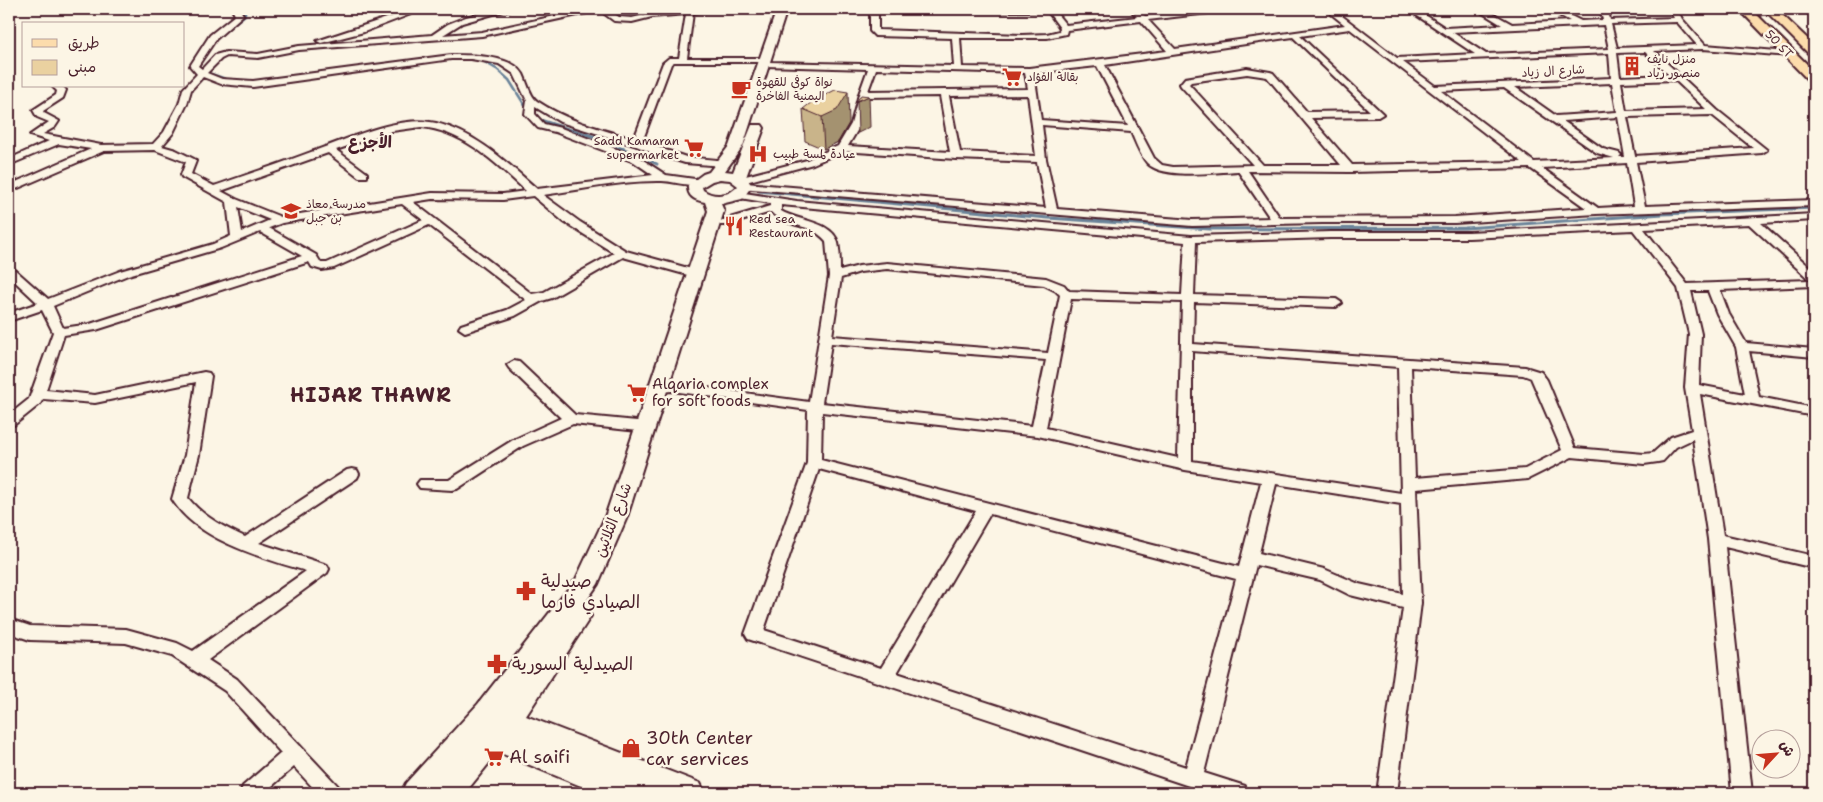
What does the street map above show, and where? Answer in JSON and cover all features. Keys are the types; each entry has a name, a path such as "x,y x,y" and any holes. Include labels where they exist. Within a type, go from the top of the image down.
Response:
{"main road":[{"path":"714,176 736,146 766,62 782,9"},
{"path":"780,59 793,9"},
{"name":"50 ST","path":"1745,9 1814,78"},
{"name":"50 ST","path":"1770,9 1814,52"},
{"path":"728,188 760,117"},
{"path":"714,176 727,175 728,188"},
{"path":"714,176 728,188"},
{"name":"شارع الثلاثين","path":"447,793 586,584 616,517 647,427 666,388 724,223 728,188"},
{"name":"شارع الثلاثين","path":"416,793 491,725 599,584 630,514 666,388 694,273 716,211 728,188"},
{"path":"491,725 630,793"},
{"path":"491,725 690,793"}],"street":[{"path":"236,9 239,15 213,37 194,66 201,75 230,83 253,84 451,57 471,56 501,62 518,73 531,101 530,114 541,126 558,130 637,160 663,178"},
{"path":"156,147 168,133 183,104 187,89 218,57 226,54 258,56 299,48 361,30 420,9"},
{"path":"435,36 447,26 473,16 507,9"},
{"path":"299,48 435,36 482,34 596,9 604,10 617,19 632,20 652,15 707,9"},
{"path":"1042,9 874,10 874,31 878,34 1047,36 1063,32 1064,28"},
{"path":"1049,9 1064,28"},
{"path":"1134,9 1173,52"},
{"path":"1064,28 1226,9"},
{"path":"1329,9 1532,165 1596,211"},
{"path":"1411,9 1485,57"},
{"path":"1480,9 1510,26"},
{"path":"1552,9 1578,23"},
{"path":"1604,9 1608,22 1616,80 1640,208"},
{"path":"1672,9 1679,20 1703,47"},
{"path":"683,58 690,11"},
{"path":"1443,30 1679,20"},
{"path":"637,142 667,63 683,58 766,62 780,59 873,66 1029,71 1100,63 1351,26"},
{"path":"1294,34 1378,114 1306,116"},
{"path":"956,36 958,68"},
{"path":"1397,60 1703,47 1789,54"},
{"path":"1100,63 1150,160 1159,167 1173,170 1260,166 1350,169 1532,165 1762,150 1714,112 1647,49"},
{"path":"842,148 856,124 863,94 873,66"},
{"path":"1029,71 1041,159 1052,211"},
{"path":"1260,166 1184,84 1188,80 1247,71 1270,75 1350,169"},
{"name":"شارع ال زياد","path":"1432,89 1675,77"},
{"path":"1508,86 1600,151 1630,158"},
{"path":"59,88 62,90 60,96 38,110 40,114 54,121 52,126 34,135 102,148 156,147 191,161 186,174 232,202 280,220"},
{"path":"863,94 1033,92"},
{"path":"944,94 956,156"},
{"path":"531,101 563,120 637,142 658,152 684,160 723,163"},
{"path":"1554,119 1623,114 1714,112"},
{"path":"1037,122 1133,128"},
{"path":"213,190 349,141 416,124 433,125 448,129 478,146 520,178 561,215 622,252 694,273"},
{"path":"9,162 58,141"},
{"path":"9,189 102,148"},
{"path":"728,188 810,162 842,148 956,156 1041,159"},
{"path":"329,149 363,176"},
{"path":"1240,167 1277,221"},
{"path":"9,317 124,272 237,239 280,220 432,196 503,197 640,179 663,178 728,188 1192,223 1455,220 1640,208 1814,203"},
{"path":"728,188 775,204 797,204 1191,239 1330,235 1469,235 1814,217"},
{"path":"403,200 529,297 538,298"},
{"path":"232,202 237,239"},
{"path":"724,223 775,204"},
{"path":"775,204 776,212 786,219 821,229 830,237 834,250 835,276 816,407 814,463 754,634 1238,793"},
{"path":"262,229 312,257 316,265 322,267 330,266 430,221"},
{"path":"1752,221 1814,277"},
{"path":"1635,225 1684,288 1695,334 1692,388 1716,539 1742,793"},
{"path":"1185,465 1186,347 1191,239"},
{"path":"466,328 511,313 538,298 557,291 622,252"},
{"path":"59,332 92,327 312,257"},
{"path":"835,276 859,269 887,266 1046,282 1060,288 1066,295 1336,303"},
{"path":"9,270 46,304 59,332 35,401 9,422"},
{"path":"1684,288 1814,283"},
{"path":"1713,287 1723,314 1742,347 1753,400"},
{"path":"1038,431 1066,295"},
{"path":"826,339 1053,357"},
{"path":"1186,347 1525,371 1536,375 1540,380 1570,452"},
{"path":"1742,347 1814,353"},
{"path":"1387,793 1412,603 1404,363"},
{"path":"514,365 571,419"},
{"path":"38,394 95,399 204,376 192,455 180,499 184,507 223,534 291,562 321,569 193,660"},
{"path":"666,388 816,407 1038,431 1185,465 1409,500"},
{"path":"1692,388 1814,412"},
{"path":"426,484 452,485 518,443 571,419 647,427"},
{"path":"1408,484 1528,474 1570,452 1644,459 1658,457 1665,447 1681,437 1699,433"},
{"path":"814,463 1245,575"},
{"path":"246,544 352,474"},
{"path":"1193,778 1270,478"},
{"path":"885,677 986,508"},
{"path":"1716,539 1814,562"},
{"path":"1250,557 1324,575 1356,590 1412,603"},
{"path":"9,626 30,633 126,636 177,650 231,684 331,793"},
{"path":"250,793 294,754"}],"building":[{"path":"835,90 848,92 837,110 822,117 803,109 812,102"},
{"path":"861,95 869,96 857,101"}],"waterway":[{"path":"226,30 245,15 245,9"},
{"path":"481,60 498,70 509,80 529,112"},
{"path":"199,62 198,65 208,73 229,80"},
{"path":"538,119 578,132"},
{"path":"574,130 607,141 657,164"},
{"path":"759,191 1048,218 1210,229 1465,228 1663,214 1814,208"}],"place":[{"name":"منزل نايف منصور زياد","path":"1632,66"},
{"name":"بقالة الفؤاد","path":"1012,77"},
{"name":"نواة كوفي للقهوة اليمنية الفاخرة","path":"741,89"},
{"name":"Sadd Kamaran supermarket","path":"694,148"},
{"name":"عيادة لمسة طبيب","path":"758,154"},
{"name":"مدرسة معاذ بن جبل","path":"291,211"},
{"name":"Red sea Restaurant","path":"734,226"},
{"name":"Alqaria complex for soft foods","path":"637,393"},
{"name":"صيدلية الصيادي فارما","path":"526,591"},
{"name":"الصيدلية السورية","path":"497,664"},
{"name":"30th Center car services","path":"631,748"},
{"name":"Al saifi","path":"494,757"}],"district":[{"name":"الأجزع","path":"370,142"},
{"name":"HIJAR THAWR","path":"371,395"}]}
